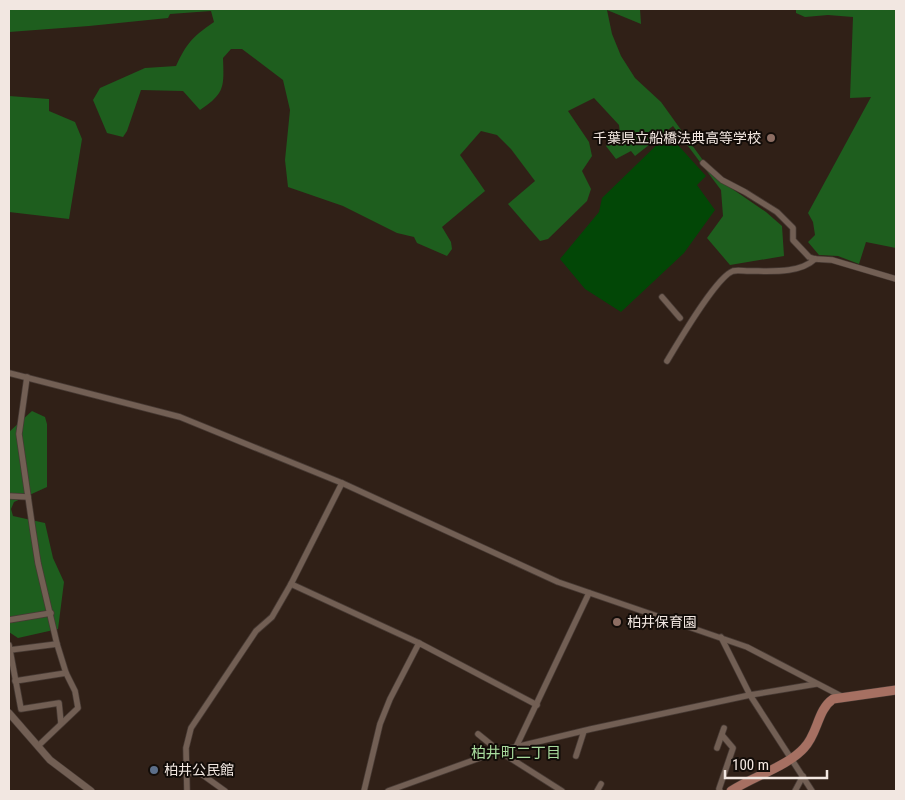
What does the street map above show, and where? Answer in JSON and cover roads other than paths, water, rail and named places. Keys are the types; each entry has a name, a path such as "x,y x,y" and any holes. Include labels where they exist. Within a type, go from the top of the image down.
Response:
{"main road":[{"path":"731,791 792,758 804,749 810,741 826,706 833,699 843,696 896,690"}],"street":[{"path":"703,163 722,180 777,212 792,228 793,240 809,257 832,260 896,279"},
{"path":"667,361 698,311 729,274 734,271 775,271 808,266 815,259"},
{"path":"662,297 680,318"},
{"path":"9,373 180,416 342,483 558,582 721,637 767,656 816,684 843,696"},
{"path":"27,377 19,434 38,563 57,644 66,673 75,691 78,708 61,722 38,746"},
{"path":"187,791 186,748 191,728 256,631 272,617 291,584 342,483"},
{"path":"9,496 28,497"},
{"path":"291,584 419,643 537,705"},
{"path":"516,747 589,593"},
{"path":"9,620 51,613"},
{"path":"721,637 750,695 812,791"},
{"path":"364,791 380,724 390,699 419,643"},
{"path":"57,644 9,648 21,709 59,703 61,722"},
{"path":"15,681 66,673"},
{"path":"388,791 499,751 750,695 816,684"},
{"path":"9,713 58,767 91,791"},
{"path":"576,756 584,731"},
{"path":"717,748 723,732 733,748 718,789 720,791"},
{"path":"478,734 499,751 562,791"},
{"path":"186,773 200,773 225,791"},
{"path":"795,791 803,776"},
{"path":"597,791 602,784"}],"place":[{"name":"千葉県立船橋法典高等学校","path":"771,138"},
{"name":"柏井保育園","path":"617,622"},
{"name":"柏井公民館","path":"154,770"}],"district":[{"name":"柏井町二丁目","path":"516,753"}]}
